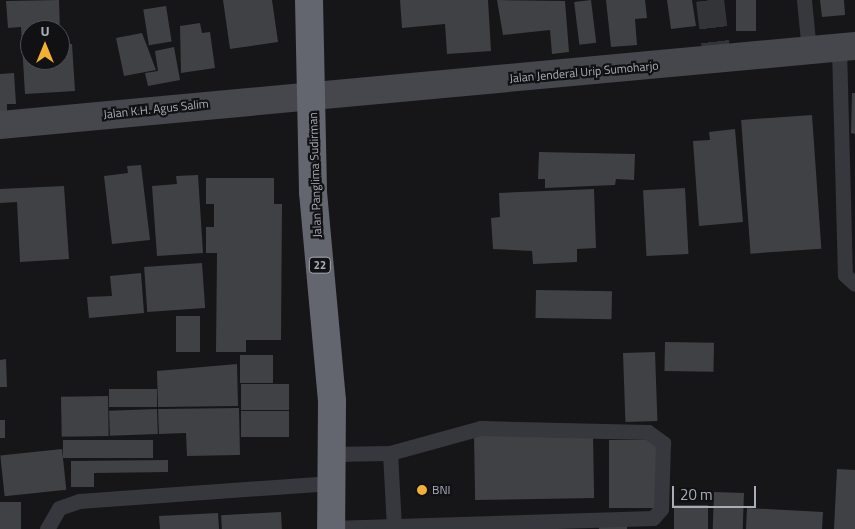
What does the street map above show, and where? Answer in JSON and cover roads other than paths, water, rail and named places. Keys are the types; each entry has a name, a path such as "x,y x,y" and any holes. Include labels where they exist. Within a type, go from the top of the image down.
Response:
{"highway":[{"name":"Jalan Panglima Sudirman","path":"309,0 314,192 332,400 331,529"}],"street":[{"name":"Jalan Jenderal Urip Sumoharjo","path":"312,93 406,89 847,47"},
{"name":"Jalan K.H. Agus Salim","path":"0,125 312,93"}],"lane":[{"path":"804,0 809,51"},
{"path":"847,47 844,275 855,284"},
{"path":"331,454 390,453 481,428 648,432 663,443 661,509 653,518 331,529"},
{"path":"390,453 394,527"},
{"path":"47,529 59,508 79,501 331,482"}],"tunnel":[{"path":"710,0 717,59"}],"place":[{"name":"BNI","path":"422,490"}]}
